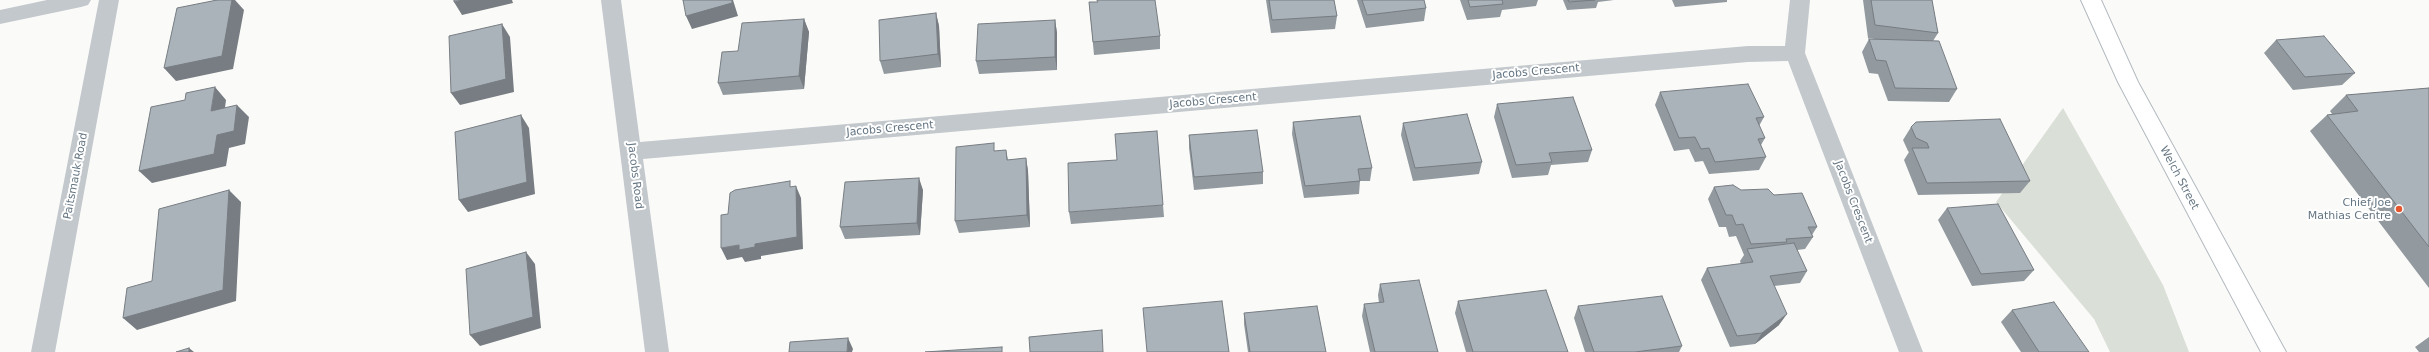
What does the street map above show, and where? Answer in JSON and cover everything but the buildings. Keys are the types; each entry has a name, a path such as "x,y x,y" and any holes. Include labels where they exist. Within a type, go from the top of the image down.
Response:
{"street":[{"path":"0,17 81,0"},
{"name":"Paitsmauk Road","path":"43,352 109,0"},
{"name":"Jacobs Road","path":"611,0 657,352"},
{"name":"Jacobs Crescent","path":"1800,0 1795,53 1911,352"},
{"name":"Welch Street","path":"2091,0 2128,82 2274,352"},
{"name":"Jacobs Crescent","path":"631,151 1748,54 1795,53"}],"shaded area":[{"path":"2063,108 2163,285 2189,352 2110,352 2094,319 1996,202"}],"place":[{"name":"Chief Joe Mathias Centre","path":"2399,209"}]}
